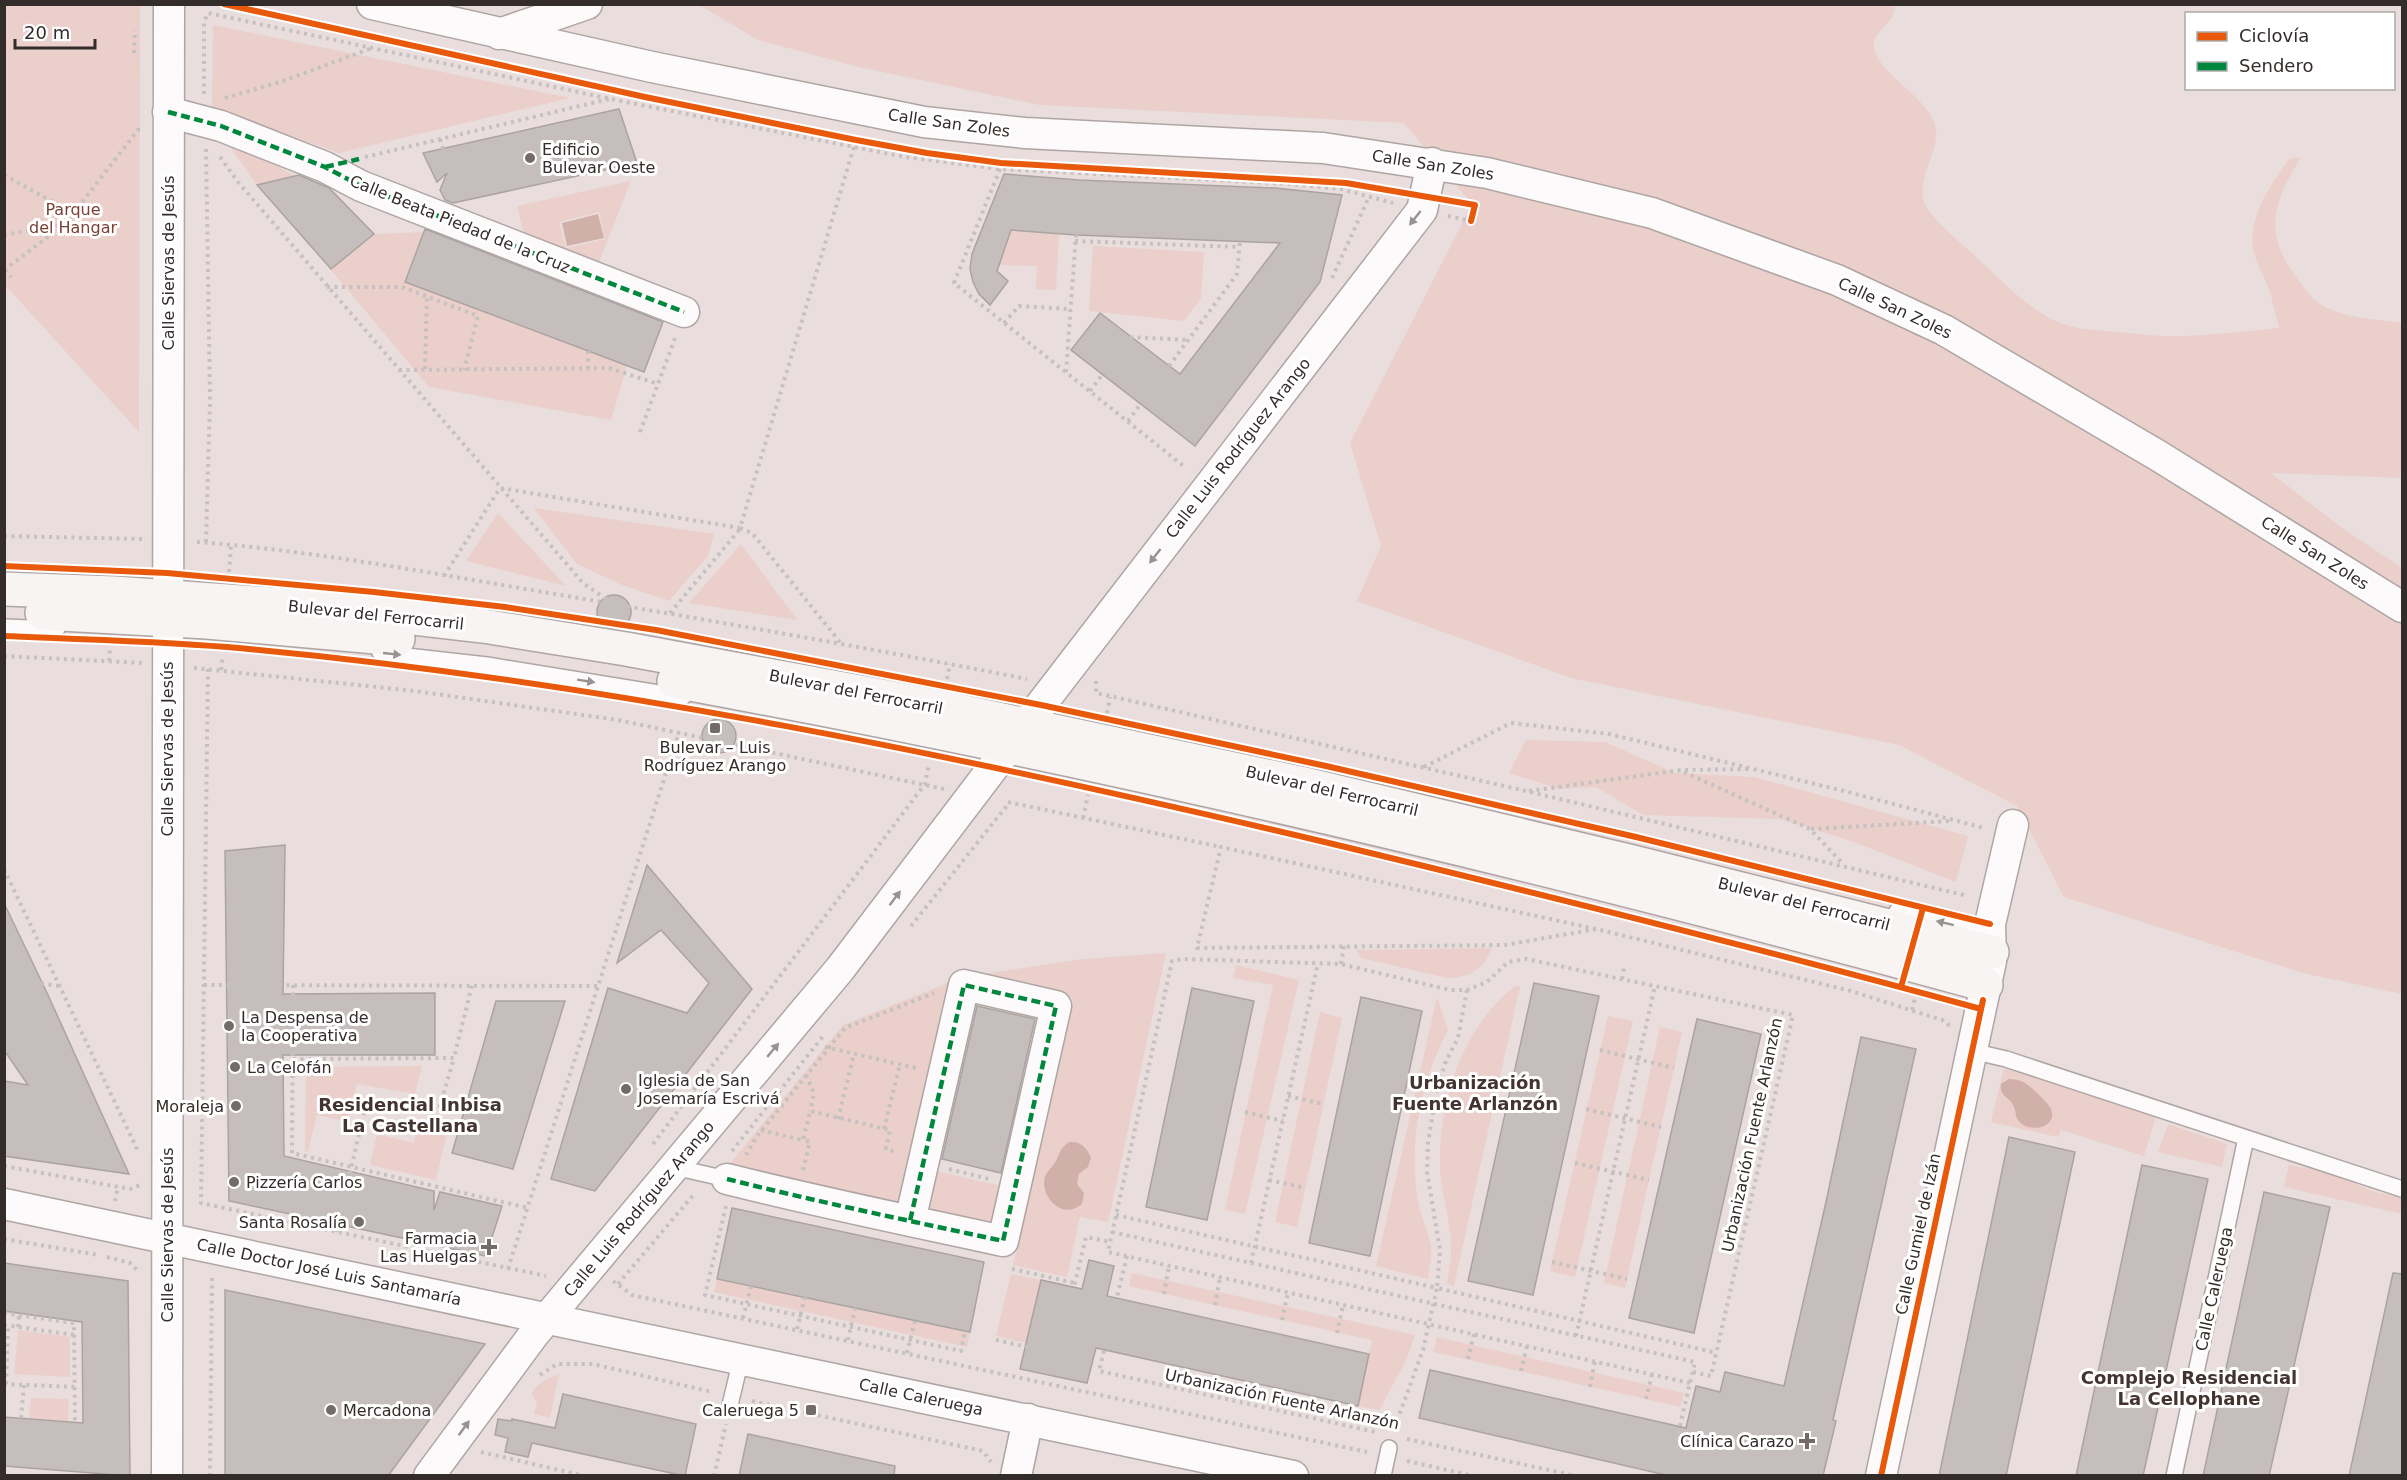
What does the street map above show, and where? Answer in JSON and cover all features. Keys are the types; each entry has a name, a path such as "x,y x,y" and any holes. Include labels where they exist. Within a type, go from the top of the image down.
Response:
{"main road":[{"name":"Bulevar del Ferrocarril","path":"4,589 167,608"},
{"name":"Bulevar del Ferrocarril","path":"4,611 327,608 483,626 673,658 1017,736 1441,815 1992,952"},
{"name":"Bulevar del Ferrocarril","path":"1017,736 1262,802 1517,862 1984,992"}],"street":[{"name":"Calle San Zoles","path":"372,4 798,98 924,122 1025,133 1323,148 1487,173 1652,213 1837,280 1944,330 2031,380 2403,607"},
{"path":"500,34 586,4"},
{"name":"Calle Siervas de Jesús","path":"167,1476 168,112 171,10"},
{"name":"Calle Beata Piedad de la Cruz","path":"168,112 205,120 325,166 361,186 684,312"},
{"path":"325,166 359,159"},
{"name":"Calle Luis Rodríguez Arango","path":"429,1476 534,1334 840,969 1422,210 1432,163"},
{"name":"Calle Gumiel de Izán","path":"1881,1476 1984,992 1992,952 1990,924 2013,825"},
{"path":"729,1180 797,1195 910,1221 1003,1242 1056,1006 963,985 910,1221"},
{"name":"Calle Doctor José Luis Santamaría","path":"4,1204 548,1318"},
{"name":"Calle Caleruega","path":"548,1318 1293,1476"},
{"path":"1016,1476 1028,1419"}],"lane":[{"name":"Bulevar del Ferrocarril","path":"4,575 167,608 224,637 487,665 727,704 1017,736 1119,731 1336,777 1969,929 1986,942 1992,952"},
{"name":"Bulevar del Ferrocarril","path":"4,627 167,608 244,588 449,609 560,625 782,664 1017,736 1212,806 1513,876 1903,983 1984,992"},
{"path":"1972,1051 2006,1059 2403,1189"},
{"name":"Calle Caleruega","path":"2174,1476 2246,1138"},
{"path":"674,1167 729,1180"},
{"path":"730,1405 741,1359"},
{"path":"1383,1476 1388,1453"}],"path":[{"path":"206,543 210,398 204,22 208,13 611,99 855,144 1001,163 1135,172 1239,175 1355,184"},
{"path":"134,53 135,30"},
{"path":"205,120 283,81 373,48"},
{"path":"359,159 611,99"},
{"path":"205,120 238,182 583,584 614,604"},
{"path":"777,124 905,157 1000,169 1150,180 1341,189 1369,197 1330,281"},
{"path":"11,277 5,270 64,224 138,130"},
{"path":"440,140 443,149"},
{"path":"670,614 740,528 855,144"},
{"path":"1079,180 1080,174"},
{"path":"5,176 73,213"},
{"path":"1440,214 1471,221 1473,213"},
{"path":"4,235 64,224"},
{"path":"1066,372 1076,235"},
{"path":"1075,241 1147,241 1239,247"},
{"path":"1169,366 1237,274 1240,242"},
{"path":"327,287 402,287 478,316 464,370"},
{"path":"425,369 427,297"},
{"path":"1004,323 1019,306 1070,309"},
{"path":"640,432 684,312"},
{"path":"1130,337 1188,340"},
{"path":"588,351 588,368"},
{"path":"399,370 609,368 658,384"},
{"path":"1090,391 1102,375"},
{"path":"1128,421 1140,405"},
{"path":"500,488 740,528 752,533 841,642"},
{"path":"444,576 500,488"},
{"path":"4,536 149,539"},
{"path":"189,542 301,554 444,576 841,642 1037,681"},
{"path":"231,546 228,575 245,580 244,588"},
{"path":"109,661 110,648"},
{"path":"4,656 145,664"},
{"path":"221,670 223,656"},
{"path":"946,680 950,664"},
{"path":"190,667 416,691 618,720 952,790"},
{"path":"208,669 201,1203 543,1277 554,1275"},
{"path":"1096,676 1096,693 1526,791 1974,897"},
{"path":"1110,696 1106,717 1121,723 1119,731"},
{"path":"1423,768 1511,723 1609,734 1759,769 1956,820 1984,828 1982,839"},
{"path":"508,1269 679,732"},
{"path":"651,1146 925,784 929,764"},
{"path":"1526,791 1681,770 1759,769"},
{"path":"1681,770 1810,829 1845,867"},
{"path":"1083,818 1088,795"},
{"path":"1009,803 1596,929 1818,982 1891,1003"},
{"path":"1810,829 1956,820"},
{"path":"1221,847 1197,948 1505,945 1596,929"},
{"path":"1968,896 1970,884"},
{"path":"1341,963 1344,948"},
{"path":"1467,990 1450,990 1341,963 1183,959 1172,961 1108,1252 1690,1383"},
{"path":"1251,1263 1318,963"},
{"path":"1622,979 1624,969"},
{"path":"4,978 60,986"},
{"path":"1903,983 1915,994 1912,1010"},
{"path":"204,985 598,986"},
{"path":"293,985 292,1153 528,1208"},
{"path":"963,985 954,985 845,1028 827,1047 761,1130 729,1180 705,1295 961,1351 965,1331"},
{"path":"336,1232 366,1105 440,1107 472,986"},
{"path":"1576,1336 1655,986"},
{"path":"827,1047 943,1074"},
{"path":"1600,1050 1674,1068"},
{"path":"838,1119 854,1053"},
{"path":"293,1059 454,1058"},
{"path":"884,1129 900,1064"},
{"path":"803,1140 814,1094 806,1075"},
{"path":"1288,1096 1323,1104"},
{"path":"1586,1109 1661,1127"},
{"path":"810,1112 890,1130 886,1149 1016,1185"},
{"path":"1245,1112 1283,1121"},
{"path":"761,1130 810,1142 797,1195"},
{"path":"1575,1163 1649,1180"},
{"path":"4,1166 130,1189 140,1186 144,1178"},
{"path":"1269,1180 1305,1188"},
{"path":"114,1202 118,1186"},
{"path":"1116,1215 1717,1353"},
{"path":"1113,1232 1695,1362 1668,1476"},
{"path":"996,1340 1058,1354 1086,1237 1111,1242"},
{"path":"4,1239 103,1256 130,1263 144,1278"},
{"path":"1552,1262 1627,1279"},
{"path":"1164,1294 1169,1266"},
{"path":"1012,1269 1075,1283"},
{"path":"210,1476 212,1276 223,1278"},
{"path":"1215,1305 1220,1277"},
{"path":"618,1284 632,1295 1388,1453 1474,1476"},
{"path":"743,1318 751,1286"},
{"path":"1282,1320 1288,1292"},
{"path":"797,1329 805,1297"},
{"path":"1337,1333 1343,1305"},
{"path":"848,1340 855,1308"},
{"path":"4,1313 74,1323 75,1423"},
{"path":"18,1327 19,1315"},
{"path":"907,1353 915,1320"},
{"path":"75,1335 6,1325 5,1384 75,1387"},
{"path":"1468,1359 1474,1334"},
{"path":"1521,1371 1527,1346"},
{"path":"1590,1387 1595,1361"},
{"path":"1646,1400 1652,1374"},
{"path":"21,1418 24,1385"},
{"path":"714,1476 730,1405"},
{"path":"477,1451 584,1475"}],"green space":[{"name":"Parque del Hangar","path":"5,4 140,5 139,432 5,285"},
{"path":"699,5 1895,5 1891,18 1876,36 1874,47 1877,57 1885,67 1926,108 1933,119 1936,139 1923,185 1928,210 2012,291 2032,306 2053,320 2077,328 2094,330 2175,336 2279,328 2270,292 2254,254 2254,223 2269,190 2289,159 2301,157 2284,188 2276,217 2279,246 2286,262 2308,293 2331,310 2351,316 2402,323 2402,478 2271,473 2342,528 2402,568 2402,994 2303,973 2064,897 2017,806 1899,745 1571,678 1357,601 1381,546 1350,443 1472,204 1404,123 1040,105 859,67 758,40"},
{"path":"213,25 570,98 339,153 212,107"},
{"path":"223,137 295,176 257,185"},
{"path":"631,181 599,262 524,234 517,206","holes":["599,212 605,239 566,248 559,222"]},
{"path":"1011,230 1059,234 1056,290 1036,289 1037,266 999,265"},
{"path":"424,232 405,282 627,366 611,420 429,387 331,270 374,234"},
{"path":"1093,246 1204,252 1201,298 1184,321 1089,311"},
{"path":"534,508 714,534 708,556 669,601 622,585 577,564"},
{"path":"498,513 566,586 466,561"},
{"path":"741,544 797,620 689,603"},
{"path":"1526,740 1605,742 1675,773 1754,777 1968,836 1956,882 1851,841 1781,819 1643,815 1596,787 1559,789 1509,773"},
{"path":"1492,948 1480,967 1469,974 1455,978 1361,958 1356,950"},
{"path":"1166,953 1108,1222 1080,1217 1067,1277 1013,1265 1073,998 970,976 1083,959","holes":["1085,1146 1091,1158 1088,1167 1079,1174 1077,1184 1084,1193 1045,1176 1056,1162"]},
{"path":"1236,965 1299,980 1245,1214 1225,1210 1273,985 1233,978"},
{"path":"955,980 904,1208 725,1170 843,1025"},
{"path":"1515,986 1520,986 1454,1286 1447,1284 1451,1242 1440,1170 1443,1119 1456,1069 1467,1045 1480,1023 1496,1003"},
{"path":"1437,997 1448,1030 1424,1092 1419,1113 1415,1157 1418,1201 1431,1246 1428,1279 1376,1266"},
{"path":"1320,1012 1342,1018 1297,1227 1275,1222"},
{"path":"1608,1016 1633,1021 1575,1277 1550,1271"},
{"path":"1660,1027 1682,1032 1625,1288 1604,1283"},
{"path":"422,1066 415,1094 357,1084 348,1122 317,1115 308,1152 305,1151 306,1067"},
{"path":"2004,1068 2156,1117 2144,1156 2061,1130 2058,1137 1991,1122","holes":["2022,1081 2049,1106 2014,1107 2012,1103"]},
{"path":"2168,1124 2227,1144 2222,1167 2158,1152"},
{"path":"417,1129 446,1136 436,1180 370,1165 377,1134 414,1143"},
{"path":"2289,1165 2328,1172 2377,1193 2402,1196 2402,1214 2284,1187"},
{"path":"931,1170 1002,1186 992,1229 921,1213"},
{"path":"1132,1273 1415,1335 1406,1361 1379,1410 1358,1406 1372,1340 1129,1286"},
{"path":"1011,1274 1041,1280 1026,1343 996,1336"},
{"path":"717,1279 970,1332 967,1347 714,1292"},
{"path":"18,1330 70,1337 70,1377 14,1374"},
{"path":"1437,1337 1684,1393 1680,1407 1433,1352"},
{"path":"559,1374 550,1418 534,1414 537,1402 531,1394 540,1383"},
{"path":"31,1398 69,1399 68,1422 29,1419"}],"shaded area":[{"path":"598,214 604,238 567,246 562,223"},
{"path":"2009,1079 2025,1083 2047,1103 2052,1114 2047,1124 2035,1128 2023,1125 2018,1120 2012,1103 2003,1094 2001,1088 2001,1084"},
{"path":"1069,1142 1083,1146 1091,1158 1088,1167 1079,1174 1077,1184 1084,1193 1082,1204 1069,1210 1052,1202 1045,1189 1044,1179 1062,1149"}],"building":[{"name":"Edificio Bulevar Oeste","path":"619,109 637,163 453,203 445,200 440,190 447,173 437,182 423,153"},
{"path":"1004,174 1079,180 1275,188 1342,195 1320,282 1195,446 1071,350 1100,313 1180,374 1280,243 1076,235 1011,230 997,271 1008,281 990,305 979,294 970,269 972,254"},
{"path":"299,175 329,188 374,234 331,269 257,185"},
{"path":"425,229 663,322 644,372 405,282"},
{"path":"614,595 626,600 631,612 626,624 614,629 602,624 597,612 602,600"},
{"path":"719,719 731,724 736,736 731,748 719,753 707,748 702,736 707,724"},
{"path":"285,845 283,994 435,993 435,1055 283,1055 284,1156 434,1191 434,1210 440,1192 502,1206 486,1256 229,1201 225,851"},
{"name":"Iglesia de San Josemaría Escrivá","path":"647,865 752,989 595,1191 551,1179 608,988 687,1013 709,983 661,930 617,963"},
{"path":"4,903 129,1174 4,1156 4,1081 28,1085 4,1050"},
{"path":"1534,983 1599,996 1533,1295 1468,1281"},
{"path":"1192,988 1254,1001 1207,1220 1146,1207"},
{"path":"1361,997 1422,1011 1370,1256 1309,1243"},
{"path":"496,1001 565,1001 513,1169 452,1153"},
{"path":"977,1006 1035,1019 1001,1173 942,1159"},
{"path":"1697,1019 1761,1034 1694,1333 1629,1318"},
{"path":"1861,1037 1916,1049 1833,1420 1836,1421 1823,1476 1670,1476 1419,1418 1430,1370 1686,1428 1696,1386 1720,1392 1725,1372 1784,1386"},
{"path":"2009,1137 2075,1152 2006,1476 1939,1476"},
{"path":"2142,1165 2208,1179 2143,1476 2076,1476"},
{"path":"2264,1192 2330,1207 2269,1476 2203,1476"},
{"path":"732,1208 984,1262 970,1332 717,1279"},
{"path":"1089,1260 1114,1266 1107,1296 1369,1354 1358,1406 1096,1348 1087,1383 1020,1369 1041,1280 1082,1289"},
{"path":"4,1263 128,1281 130,1476 4,1466 4,1417 83,1423 82,1322 4,1311"},
{"path":"2393,1273 2403,1274 2403,1476 2349,1476"},
{"name":"Mercadona","path":"225,1290 485,1344 388,1476 225,1476"},
{"path":"563,1394 696,1424 685,1476 532,1443 528,1457 505,1452 508,1438 495,1435 498,1419 512,1421 512,1419 555,1428"},
{"path":"748,1434 895,1466 894,1476 739,1476"}],"marked path":[{"path":"168,112 221,126 325,167 361,186 684,312"},
{"path":"325,167 359,159"},
{"path":"727,1179 899,1219 1003,1241 1056,1006 964,985 910,1221"}],"cycle path":[{"path":"224,4 645,97 927,153 1001,163 1346,183 1475,205 1471,221"},
{"path":"4,566 167,573 374,592 505,607 656,630 1041,705 1326,766 1636,837 1990,924"},
{"path":"4,636 199,645 366,661 645,701 783,726 1060,782 1333,844 1657,924 1981,1009"},
{"path":"1901,987 1923,908"},
{"path":"1881,1476 1983,1000"}],"place":[{"name":"Edificio Bulevar Oeste","path":"530,158"},
{"name":"Bulevar – Luis Rodríguez Arango","path":"715,728"},
{"name":"La Despensa de la Cooperativa","path":"229,1026"},
{"name":"La Celofán","path":"235,1067"},
{"name":"Iglesia de San Josemaría Escrivá","path":"626,1089"},
{"name":"Moraleja","path":"236,1106"},
{"name":"Pizzería Carlos","path":"234,1182"},
{"name":"Santa Rosalía","path":"359,1222"},
{"name":"Farmacia Las Huelgas","path":"489,1247"},
{"name":"Mercadona","path":"331,1410"},
{"name":"Caleruega 5","path":"811,1410"},
{"name":"Clínica Carazo","path":"1807,1441"}],"district":[{"name":"Urbanización Fuente Arlanzón","path":"1475,1092"},
{"name":"Residencial Inbisa La Castellana","path":"410,1114"},
{"name":"Complejo Residencial La Cellophane","path":"2189,1387"}]}
